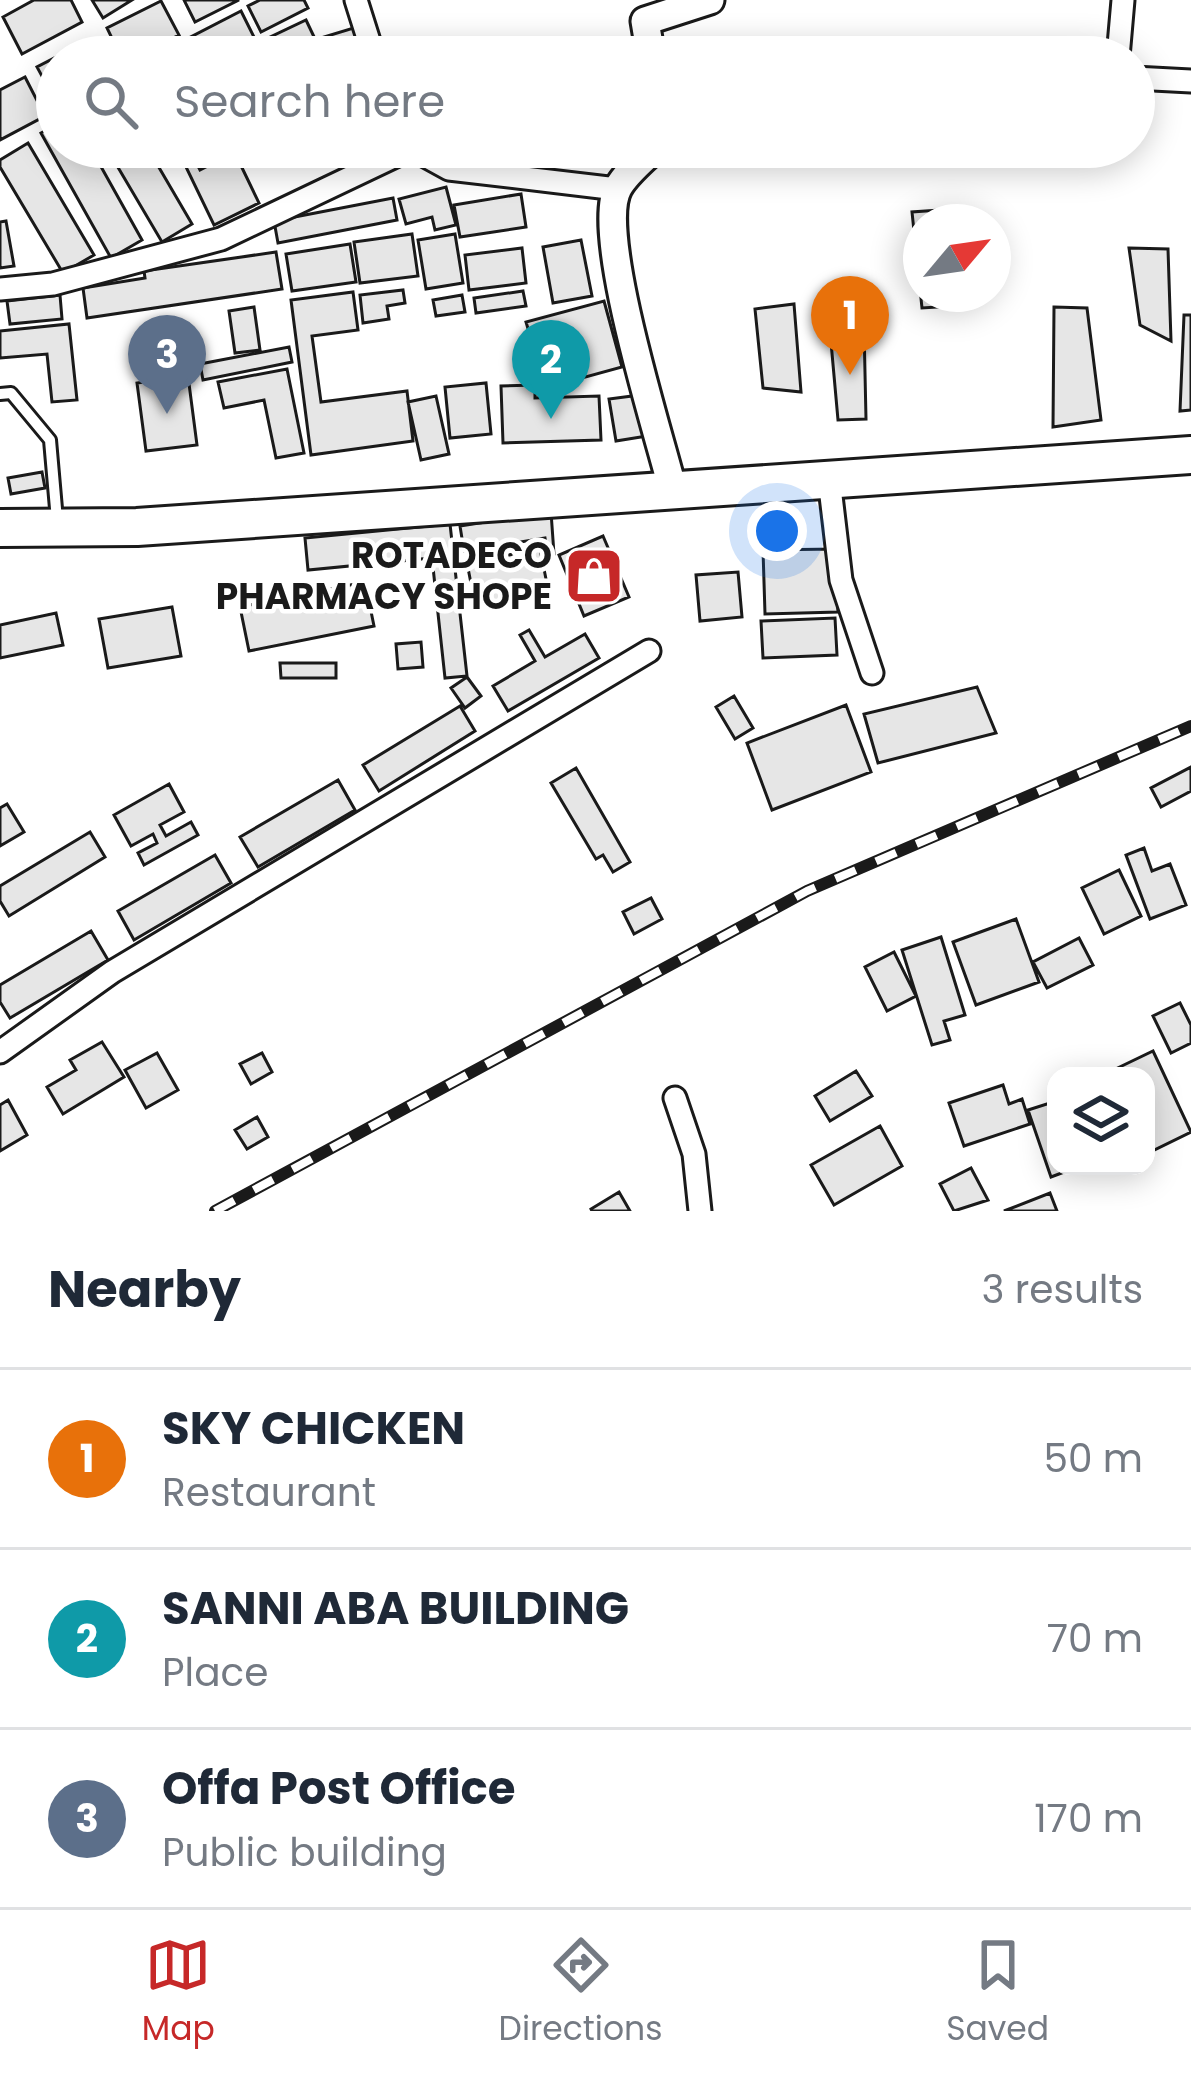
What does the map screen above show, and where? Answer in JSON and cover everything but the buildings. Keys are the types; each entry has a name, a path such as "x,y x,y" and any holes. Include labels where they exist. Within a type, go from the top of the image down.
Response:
{"main road":[{"path":"0,528 137,527 1191,455"}],"street":[{"path":"356,0 367,36"},
{"path":"642,11 710,0"},
{"path":"1120,36 1123,0"},
{"path":"1155,79 1191,81"},
{"path":"0,290 53,284 221,239 368,168"},
{"path":"447,168 616,189"},
{"path":"636,168 616,189 611,225 619,278 672,487"},
{"path":"829,479 841,580 872,673"},
{"path":"0,1052 112,972 649,651"},
{"path":"675,1098 694,1154 700,1211"}],"lane":[{"path":"0,394 11,393 50,440 57,527"}],"railway":[{"path":"215,1211 807,891 1191,726"}],"place":[{"name":"SKY CHICKEN","path":"850,375"},
{"name":"Offa Post Office","path":"167,414"},
{"name":"SANNI ABA BUILDING","path":"551,419"},
{"name":"ROTADECO PHARMACY SHOPE","path":"594,576"}]}
